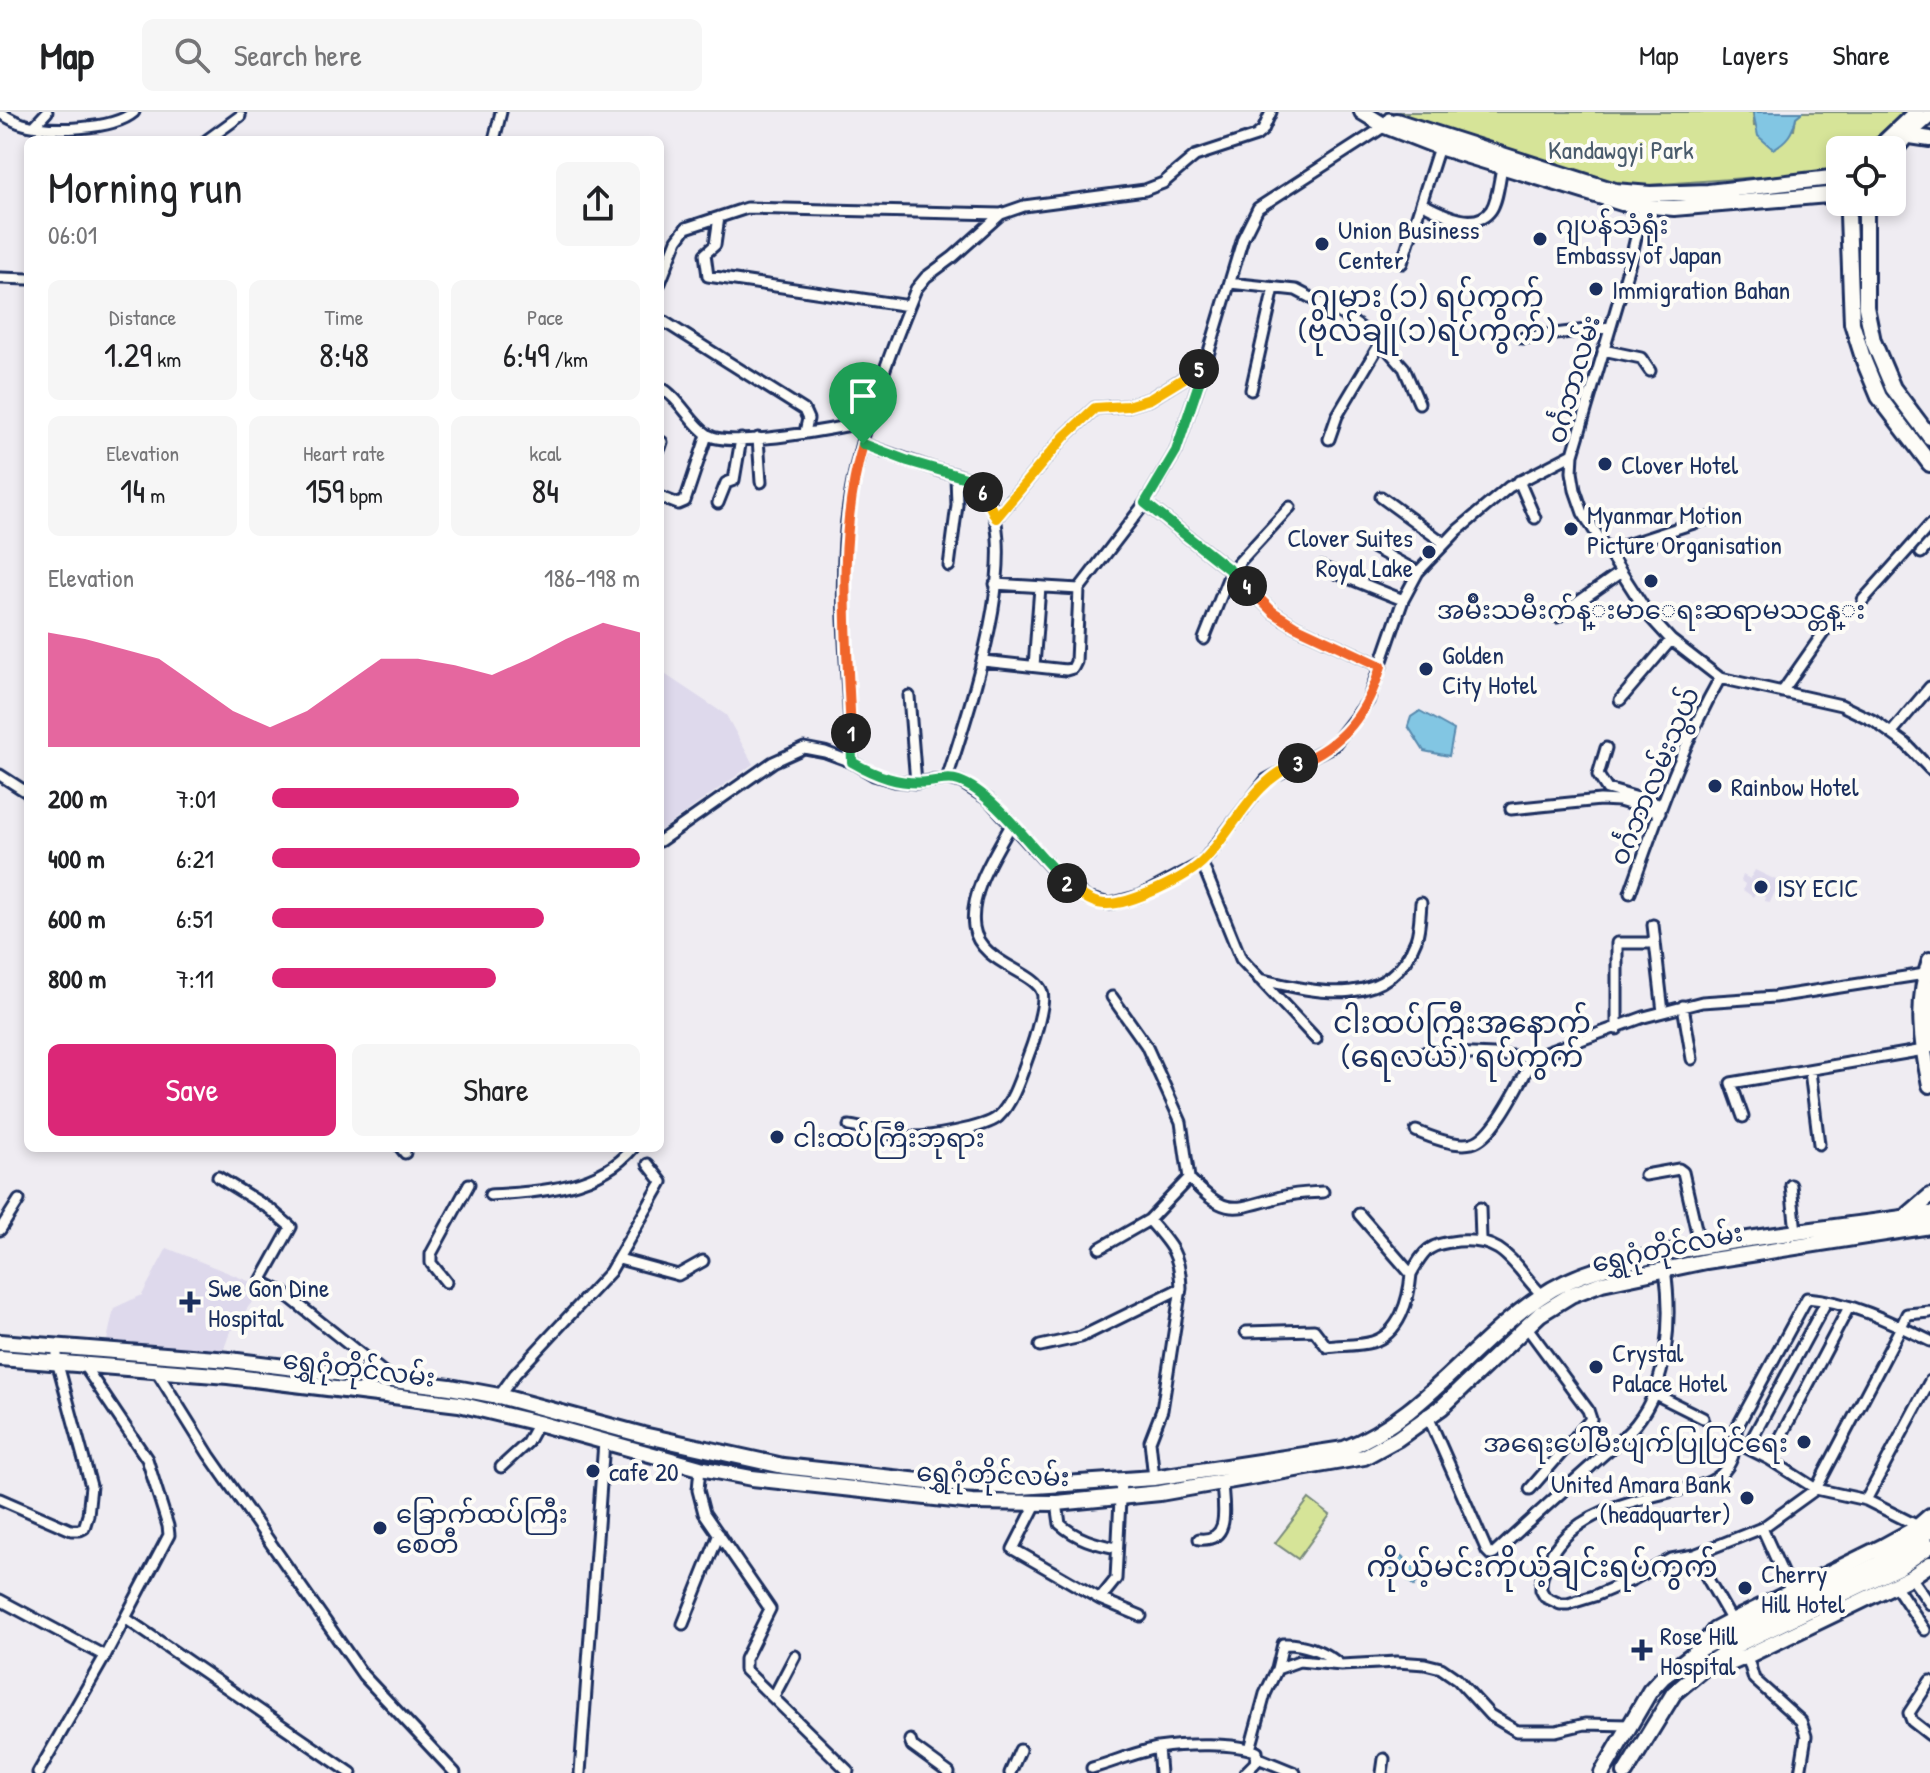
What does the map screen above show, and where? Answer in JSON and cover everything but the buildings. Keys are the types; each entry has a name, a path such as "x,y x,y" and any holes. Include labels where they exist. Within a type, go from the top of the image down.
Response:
{"main road":[{"path":"1362,112 1529,170 1646,200 1708,192 1826,191"},
{"path":"1900,134 1916,112"},
{"path":"1897,136 1930,115"},
{"path":"1900,134 1930,139"},
{"path":"1426,136 1439,147 1502,168 1529,170"},
{"path":"1849,216 1852,323 1864,361 1879,397 1930,464"},
{"path":"1863,216 1866,307 1873,341 1893,388 1930,437"},
{"path":"1928,974 1930,1085"},
{"path":"1930,1196 1905,1224 1930,1236"},
{"name":"ရွှေဂုံတိုင်လမ်း","path":"83,1356 156,1370 459,1404 700,1468 855,1491 972,1502 1057,1503 1120,1498 1222,1483 1364,1457 1428,1417 1540,1314 1571,1295 1602,1283 1905,1224 1930,1214"},
{"name":"ရွှေဂုံတိုင်လမ်း","path":"0,1342 57,1354 229,1360 499,1396 643,1435 783,1466 938,1483 1020,1487 1154,1478 1344,1449 1369,1439 1419,1401 1542,1295 1601,1267 1700,1246 1796,1232 1905,1224 1930,1226"},
{"name":"ရွှေဂုံတိုင်လမ်း","path":"0,1358 57,1354"},
{"path":"1701,1648 1715,1630 1926,1524"},
{"path":"1602,1773 1629,1725 1663,1677 1701,1648 1878,1564 1926,1524"},
{"path":"1628,1769 1674,1693 1712,1661 1739,1644 1899,1567 1930,1546"},
{"path":"1712,1661 1733,1662 1747,1656 1911,1577 1930,1564"},
{"path":"1618,1744 1628,1769"}],"street":[{"path":"35,125 47,112"},
{"path":"0,113 19,123 58,127 101,125 127,118 134,112"},
{"path":"495,136 501,112"},
{"path":"664,273 677,240 686,228 747,208 1001,214 1024,206 1083,200 1154,186 1163,183 1195,156 1256,136 1263,130 1271,112"},
{"path":"212,136 240,116"},
{"path":"983,661 1066,670 1073,668 1076,662 1079,589 1145,503 1176,451 1243,238 1258,208 1384,119"},
{"path":"1402,263 1439,147"},
{"path":"1421,203 1457,218 1480,218 1493,208 1502,168"},
{"name":"ဝင်္ဂဘာလမ်း","path":"1646,200 1573,454 1575,490 1583,513 1650,617 1671,640 1720,678 1841,705 1892,732 1930,769"},
{"path":"852,762 845,561 848,507 868,421 916,289 1001,214"},
{"path":"719,217 715,245 705,254 708,276 909,306"},
{"path":"0,278 24,279"},
{"path":"1230,283 1296,290 1340,313 1381,342 1404,368 1419,403"},
{"path":"1251,390 1274,288"},
{"path":"664,322 804,410 808,419 805,432"},
{"path":"1523,338 1610,327"},
{"path":"1329,439 1337,416 1381,342"},
{"path":"1603,350 1641,358 1650,371"},
{"path":"996,518 1064,437 1095,408 1127,406 1150,399 1205,365"},
{"path":"664,391 707,435 720,440 805,432 868,421"},
{"path":"664,499 678,504 685,501 707,435"},
{"path":"758,438 761,482"},
{"path":"718,503 724,486 734,480 741,439"},
{"path":"863,444 969,479 979,486 996,518 995,584 983,661 947,779"},
{"path":"664,838 773,762 791,752 813,749 852,762 874,775 916,783 947,779 972,787 989,800 1073,889 1103,904 1140,896 1202,863 1266,780 1292,765 1321,754 1344,734 1368,701 1403,600 1418,572 1444,543 1519,481 1573,454"},
{"path":"949,566 957,505 956,476"},
{"path":"1519,481 1535,518"},
{"path":"1381,497 1444,543"},
{"path":"1145,503 1231,571 1273,612 1295,626 1381,666"},
{"path":"1204,639 1231,571 1290,507"},
{"path":"1608,551 1709,518"},
{"path":"1863,600 1930,525"},
{"path":"1365,543 1418,572"},
{"path":"1921,553 1930,543"},
{"path":"1321,567 1403,600"},
{"path":"1557,617 1621,572"},
{"path":"995,584 1079,589"},
{"path":"1034,666 1040,587"},
{"path":"1782,692 1824,632"},
{"path":"1620,700 1671,640"},
{"name":"ဝင်္ဂဘာလမ်းသွယ်","path":"1630,893 1661,809 1720,678"},
{"path":"1892,732 1930,687"},
{"path":"909,696 916,783"},
{"path":"1606,748 1598,775 1607,789 1661,809"},
{"path":"0,775 24,790"},
{"path":"1511,809 1600,800 1661,809"},
{"path":"849,1126 913,1137 965,1129 995,1119 1006,1108 1032,1047 1043,997 1038,986 987,952 974,929 975,904 984,876 1011,825"},
{"path":"1202,863 1241,959 1316,1039"},
{"path":"1259,979 1301,989 1366,991 1387,980 1404,961 1416,939 1421,903"},
{"path":"1653,925 1663,1012"},
{"path":"1617,1029 1617,943 1653,943"},
{"path":"1407,1054 1432,1052 1534,1057 1683,1006 1775,997 1928,974"},
{"path":"1112,997 1146,1045 1181,1122 1189,1178 1208,1198 1228,1208 1250,1207 1287,1195 1323,1192"},
{"path":"1683,1006 1692,1059"},
{"path":"1743,1117 1731,1083 1928,1048"},
{"path":"1416,1131 1462,1143 1476,1142 1494,1126 1534,1057"},
{"path":"1810,1071 1819,1144"},
{"path":"490,1195 544,1192 595,1177 628,1152"},
{"path":"490,1411 515,1374 604,1280 619,1259 662,1182 648,1164"},
{"path":"1645,1175 1679,1169 1683,1172 1700,1246"},
{"path":"218,1177 270,1209 291,1227 261,1281 284,1293 396,1382"},
{"path":"1100,1248 1149,1220 1189,1178"},
{"path":"446,1282 431,1263 431,1254 469,1184"},
{"path":"1791,1185 1796,1232"},
{"path":"0,1230 19,1200"},
{"path":"1480,1208 1481,1239"},
{"path":"1359,1214 1411,1274"},
{"path":"1149,1220 1173,1247 1181,1270 1181,1288 1162,1410 1150,1441 1154,1478"},
{"path":"1246,1332 1314,1330 1327,1347 1373,1342 1387,1334 1397,1323 1409,1293 1411,1274 1422,1254 1435,1243 1481,1239 1514,1261 1542,1295"},
{"path":"619,1259 678,1275 703,1261"},
{"path":"1419,1401 1491,1555 1636,1424 1653,1393 1668,1327 1669,1295 1665,1269"},
{"path":"1040,1346 1081,1337 1181,1288"},
{"path":"1926,1524 1866,1500 1816,1489 1742,1445 1736,1429 1807,1298 1849,1307 1930,1341"},
{"path":"1826,1302 1725,1471 1710,1482 1613,1507 1578,1526 1562,1539 1552,1553 1540,1582 1541,1590 1553,1602 1568,1604 1634,1579 1671,1559 1694,1555 1762,1528 1816,1489 1907,1314 1930,1312"},
{"path":"1769,1459 1849,1307"},
{"path":"1526,1326 1591,1414 1591,1419 1530,1489"},
{"path":"0,1499 71,1530 84,1528 91,1486 57,1354"},
{"path":"54,1773 40,1770 169,1535 147,1459 83,1356"},
{"path":"156,1370 209,1455 363,1675 455,1773"},
{"path":"1866,1500 1930,1381"},
{"path":"1653,1393 1703,1418"},
{"path":"501,1467 527,1443 538,1423"},
{"path":"580,1773 604,1442"},
{"path":"700,1468 698,1490 704,1513 770,1609 744,1664 745,1670 848,1771"},
{"path":"1100,1599 1116,1579 1121,1480"},
{"path":"1199,1539 1214,1538 1221,1533 1224,1519 1222,1483"},
{"path":"1057,1503 1060,1524 1068,1531 1092,1544 1117,1548"},
{"path":"1036,1504 1013,1549 1100,1599 1141,1616"},
{"path":"1762,1528 1791,1592"},
{"path":"683,1624 719,1534"},
{"path":"1694,1555 1732,1621"},
{"path":"1911,1577 1930,1604"},
{"path":"1895,1585 1925,1630"},
{"path":"0,1600 105,1656"},
{"path":"125,1618 351,1773"},
{"path":"1250,1749 1265,1694 1277,1669 1280,1649 1287,1643 1323,1653 1341,1665"},
{"path":"774,1696 795,1656"},
{"path":"1747,1656 1754,1679 1801,1721 1806,1736 1800,1773"},
{"path":"1277,1669 1299,1661 1341,1665 1397,1662 1441,1668 1457,1679 1490,1715 1517,1731 1556,1731 1585,1724 1629,1725"},
{"path":"1930,1681 1909,1713 1912,1721 1930,1735"},
{"path":"910,1740 912,1746 949,1773"},
{"path":"1092,1768 1158,1748 1217,1746 1250,1749 1257,1752 1258,1758"},
{"path":"1158,1748 1160,1773"},
{"path":"1010,1773 1020,1750"},
{"path":"1245,1773 1258,1758"},
{"path":"1258,1758 1295,1773"},
{"path":"1382,1773 1384,1759"}],"shaded area":[{"path":"664,674 726,715 753,764 664,828"},
{"name":"ISY ECIC","path":"1755,870 1780,882 1770,902 1764,901 1765,897 1756,892 1753,897 1743,890 1743,875 1750,879"},
{"name":"Swe Gon Dine Hospital","path":"167,1248 263,1287 230,1332 221,1357 106,1345 114,1308 142,1295"}],"green space":[{"name":"Kandawgyi Park","path":"1385,112 1753,112 1754,126 1794,130 1796,117 1802,112 1904,112 1877,136 1826,136 1826,172 1620,187"},
{"path":"1309,1499 1330,1515 1298,1559 1275,1543"}],"water":[{"path":"1753,112 1802,112 1796,117 1789,136 1773,149 1758,136"},
{"path":"1420,711 1454,730 1449,756 1424,751 1408,726 1411,717"},
{"path":"1395,1551 1424,1573 1414,1586 1398,1571 1385,1568 1382,1563 1385,1559 1389,1560"}],"place":[{"name":"ဂျပန်သံရုံး Embassy of Japan","path":"1540,239"},
{"name":"Union Business Center","path":"1322,244"},
{"name":"Immigration Bahan","path":"1596,289"},
{"name":"Clover Hotel","path":"1605,464"},
{"name":"Myanmar Motion Picture Organisation","path":"1571,529"},
{"name":"Clover Suites Royal Lake","path":"1429,552"},
{"name":"အမ်ိဳးသမီးက်န္းမာေရးဆရာမသင္တန္း","path":"1651,581"},
{"name":"Golden City Hotel","path":"1426,669"},
{"name":"Rainbow Hotel","path":"1715,786"},
{"name":"ISY ECIC","path":"1761,887"},
{"name":"ငါးထပ်ကြီးဘုရား","path":"777,1137"},
{"name":"Swe Gon Dine Hospital","path":"190,1302"},
{"name":"Crystal Palace Hotel","path":"1596,1367"},
{"name":"အရေးပေါ်မီးပျက်ပြုပြင်ရေး","path":"1804,1442"},
{"name":"cafe 20","path":"593,1471"},
{"name":"United Amara Bank (headquarter)","path":"1747,1498"},
{"name":"ခြောက်ထပ်ကြီး စေတီ","path":"380,1528"},
{"name":"Cherry Hill Hotel","path":"1745,1588"},
{"name":"Rose Hill Hospital","path":"1642,1650"}],"district":[{"name":"ဂျမား (၁) ရပ်ကွက် (ဗိုလ်ချို(၁)ရပ်ကွက်)","path":"1427,313"},
{"name":"ငါးထပ်ကြီးအနောက် (ရေလယ်) ရပ်ကွက်","path":"1462,1039"},
{"name":"ကိုယ့်မင်းကိုယ့်ချင်းရပ်ကွက်","path":"1542,1566"}],"route":[{"path":"1205,365 1176,451 1145,503 1231,571 1273,612 1295,626 1381,666 1368,701 1334,745 1266,780 1202,863 1140,896 1110,904 1087,898 1056,873 989,800 972,787 947,779 916,783 895,781 874,775 852,762 845,635 845,561 848,507 863,444 969,479 979,486 996,518 1064,437 1095,408 1127,406 1150,399 1205,365"}]}
